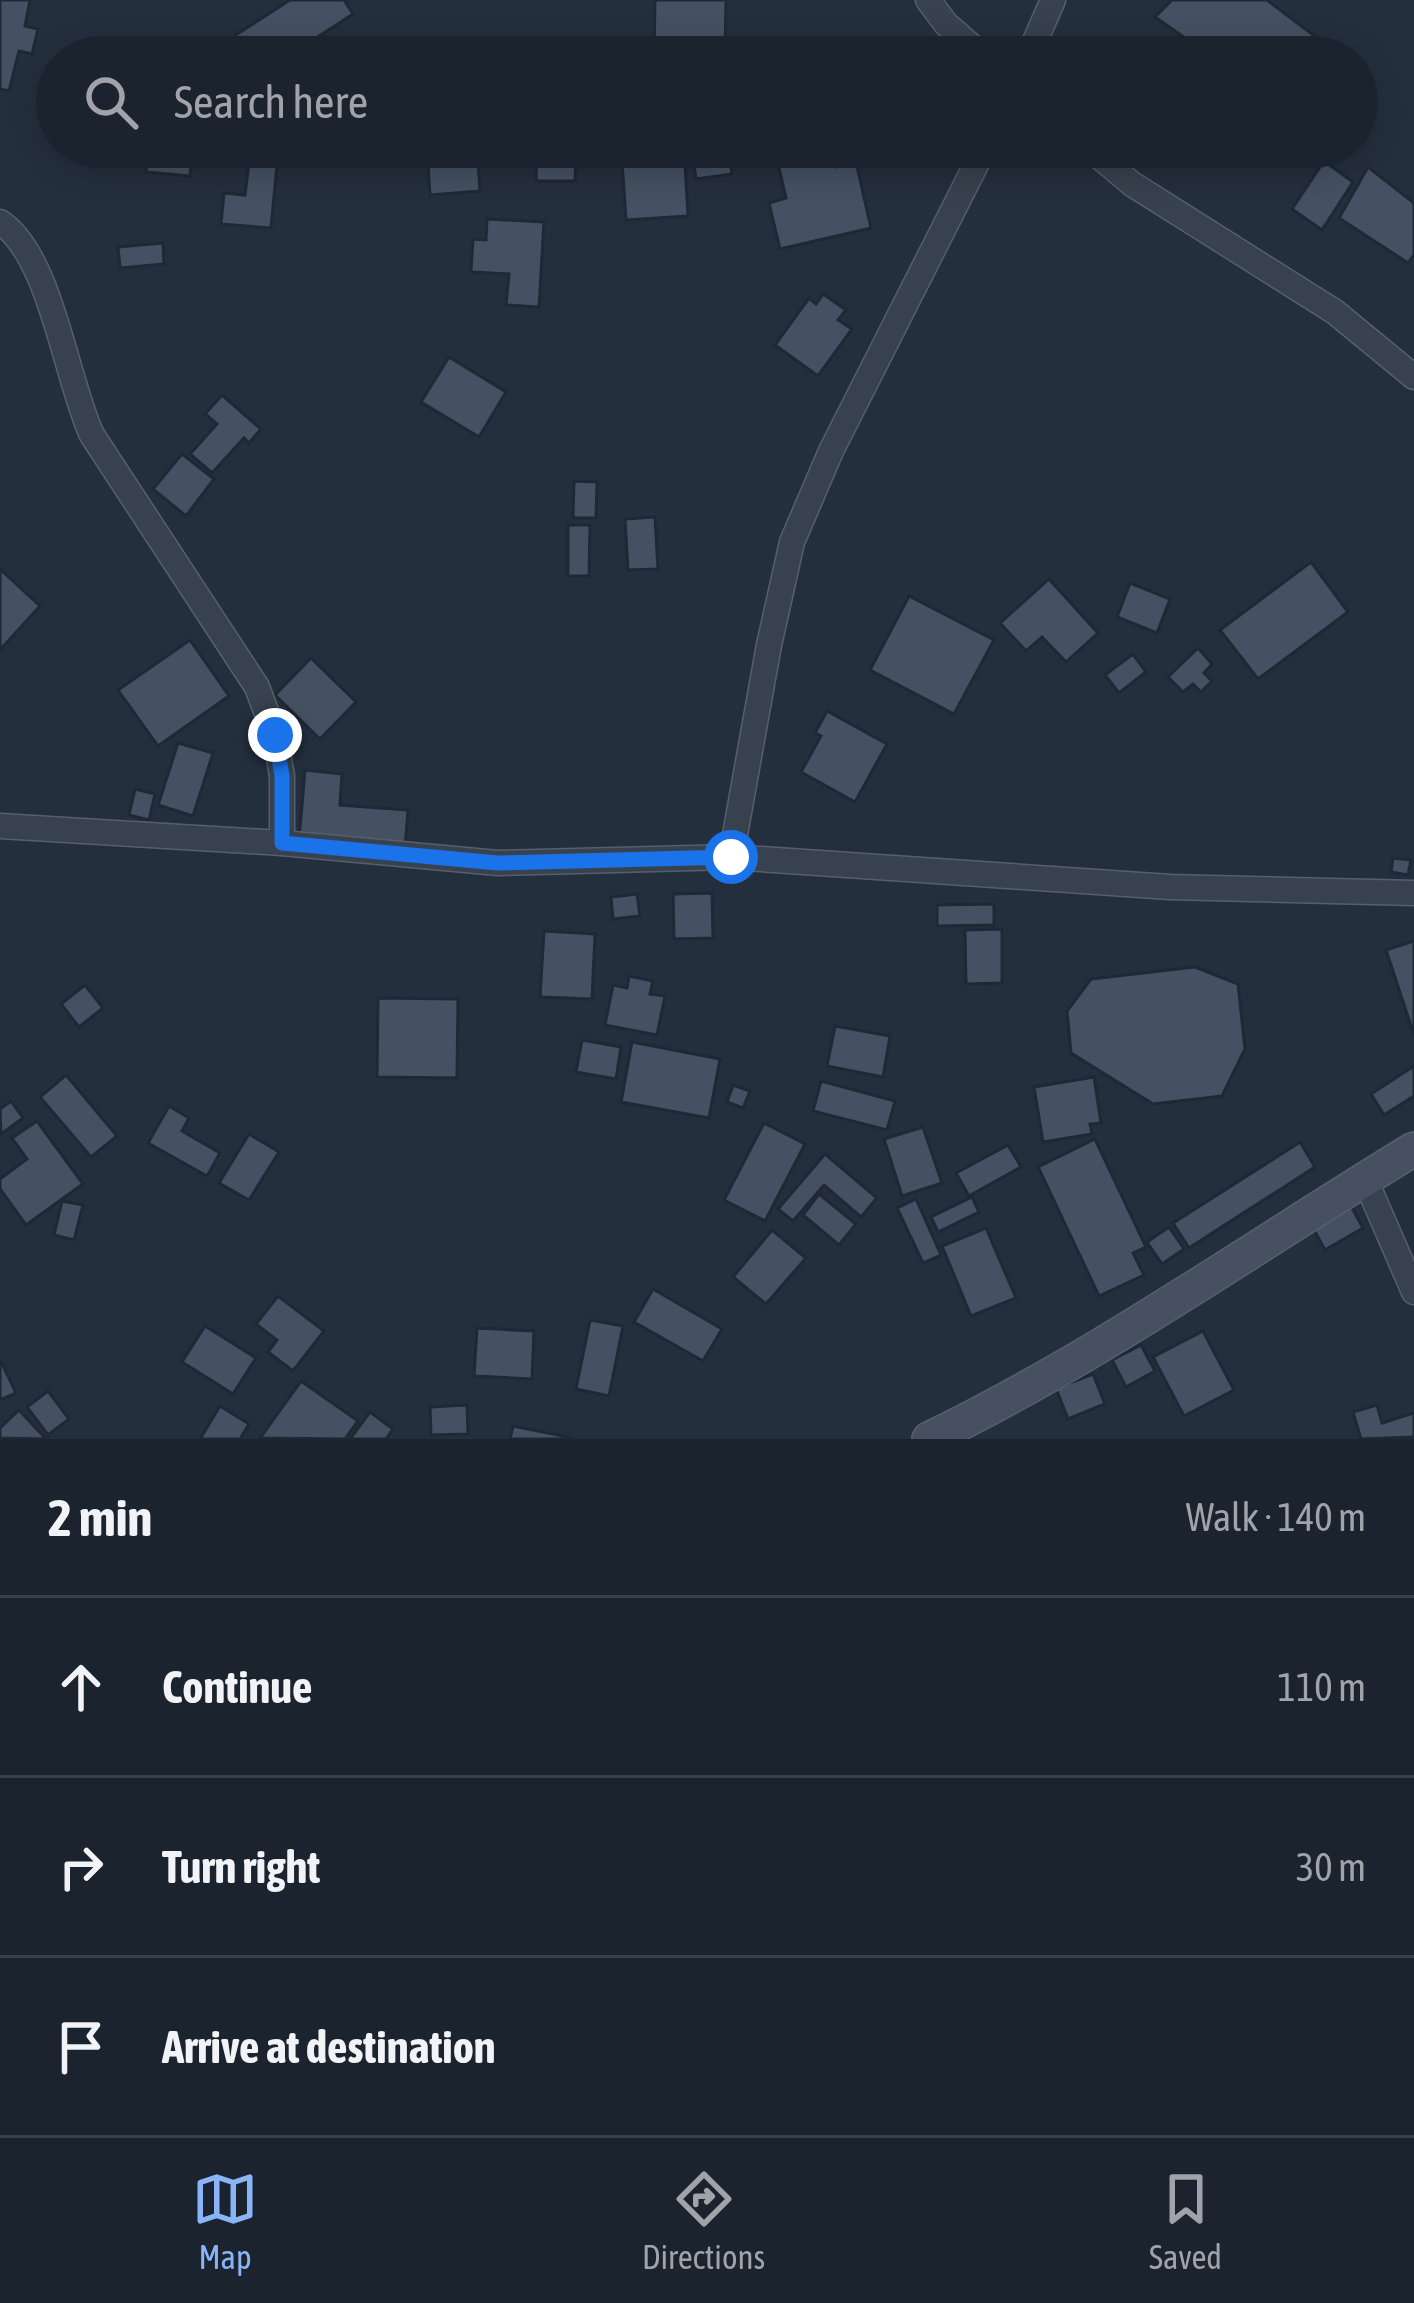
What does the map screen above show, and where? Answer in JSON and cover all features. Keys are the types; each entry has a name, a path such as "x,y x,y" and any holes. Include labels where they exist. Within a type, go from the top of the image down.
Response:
{"main road":[{"path":"928,1439 997,1406 1135,1325 1414,1149"}],"street":[{"path":"928,0 961,36"},
{"path":"1037,36 1053,0"},
{"path":"731,857 792,542 831,451 974,168"},
{"path":"1113,168 1335,312 1414,377"},
{"path":"0,222 10,229 40,276 59,328 75,399 92,435 257,687 275,735 282,776 282,843"},
{"path":"0,826 282,843 498,863 731,857 1170,887 1414,893"},
{"path":"1365,1179 1414,1292"}],"building":[{"path":"0,0 30,0 25,26 38,29 32,54 19,51 9,91 0,89"},
{"path":"290,0 344,0 353,14 319,36 234,36"},
{"path":"655,0 726,0 725,36 654,36"},
{"path":"1172,0 1267,0 1315,36 1182,36 1155,17"},
{"path":"146,168 191,168 190,176 146,172"},
{"path":"248,168 277,168 271,228 221,224 224,193 245,195"},
{"path":"428,168 478,168 480,191 430,195"},
{"path":"536,168 575,168 575,181 536,181"},
{"path":"622,168 685,168 688,216 626,220"},
{"path":"694,168 731,168 732,174 696,179"},
{"path":"779,168 857,168 871,228 780,249 769,203 786,198"},
{"path":"1319,168 1334,168 1353,182 1322,230 1292,209"},
{"path":"1369,168 1414,203 1414,255 1408,263 1339,218"},
{"path":"487,219 544,222 539,307 506,305 509,274 471,272 473,239 486,240"},
{"path":"163,243 164,264 120,268 118,247"},
{"path":"823,294 846,310 838,320 852,329 818,376 775,345 809,298 816,304"},
{"path":"449,357 506,392 479,437 421,402"},
{"path":"222,395 261,429 249,443 244,438 212,473 190,454 217,424 205,414"},
{"path":"182,454 214,479 186,516 153,489"},
{"path":"574,481 597,482 596,518 573,518"},
{"path":"655,517 658,569 628,570 625,519"},
{"path":"568,525 590,525 589,576 568,576"},
{"path":"1311,562 1348,612 1258,679 1220,630"},
{"path":"0,569 40,606 0,650"},
{"path":"1049,579 1098,633 1066,662 1042,637 1026,651 1000,623"},
{"path":"1130,583 1170,599 1157,633 1117,617"},
{"path":"909,596 994,640 954,714 870,670"},
{"path":"190,640 229,696 158,746 118,690"},
{"path":"1198,648 1212,664 1204,673 1212,681 1201,692 1193,684 1183,692 1168,677"},
{"path":"1133,654 1146,672 1119,693 1105,675"},
{"path":"311,658 356,702 320,739 275,695"},
{"path":"827,711 887,744 855,802 801,772 821,736 815,733"},
{"path":"178,743 213,753 193,816 158,805"},
{"path":"305,770 342,774 340,805 408,810 405,848 299,839"},
{"path":"135,789 155,794 149,820 129,815"},
{"path":"1393,858 1411,860 1408,875 1391,872"},
{"path":"712,893 713,938 674,939 673,894"},
{"path":"637,894 640,916 613,919 611,897"},
{"path":"994,904 994,925 937,926 937,905"},
{"path":"1002,929 1002,983 966,984 965,930"},
{"path":"544,931 595,934 592,999 540,997"},
{"path":"1414,941 1414,1035 1386,950"},
{"path":"1195,967 1238,984 1245,1049 1222,1096 1153,1104 1071,1053 1067,1011 1091,979"},
{"path":"629,976 653,981 650,994 665,996 657,1035 605,1025 613,985 627,988"},
{"path":"85,985 103,1008 79,1027 61,1004"},
{"path":"378,998 458,999 457,1078 377,1077"},
{"path":"835,1026 890,1036 883,1077 827,1066"},
{"path":"582,1040 621,1047 616,1079 576,1072"},
{"path":"632,1042 720,1059 709,1118 621,1102"},
{"path":"1414,1066 1414,1096 1384,1115 1371,1094"},
{"path":"66,1075 117,1136 91,1157 40,1097"},
{"path":"1094,1077 1101,1123 1090,1124 1092,1134 1043,1142 1034,1087"},
{"path":"821,1081 895,1101 887,1130 813,1111"},
{"path":"733,1085 750,1091 743,1108 727,1102"},
{"path":"11,1101 23,1118 1,1134 0,1109"},
{"path":"169,1106 189,1118 182,1131 220,1153 207,1176 148,1143"},
{"path":"37,1121 83,1184 26,1225 0,1189 0,1179 27,1159 12,1138"},
{"path":"764,1123 805,1144 765,1221 724,1200"},
{"path":"923,1127 942,1183 902,1196 884,1139"},
{"path":"249,1134 279,1152 249,1200 219,1183"},
{"path":"1095,1139 1146,1247 1133,1253 1144,1275 1099,1296 1038,1167"},
{"path":"1300,1142 1315,1167 1189,1248 1173,1223"},
{"path":"1008,1145 1021,1167 969,1196 956,1173"},
{"path":"825,1154 877,1198 861,1217 824,1185 793,1221 778,1209"},
{"path":"819,1194 856,1224 839,1245 803,1215"},
{"path":"972,1197 979,1212 938,1232 931,1217"},
{"path":"916,1199 941,1255 923,1263 897,1208"},
{"path":"62,1201 83,1205 74,1240 54,1235"},
{"path":"1351,1206 1363,1228 1325,1250 1313,1228"},
{"path":"1169,1227 1184,1249 1162,1264 1147,1242"},
{"path":"986,1228 1016,1298 971,1316 942,1246"},
{"path":"772,1230 806,1258 766,1304 733,1277"},
{"path":"653,1289 722,1329 703,1361 634,1322"},
{"path":"278,1296 324,1331 293,1371 268,1352 277,1340 256,1324"},
{"path":"590,1320 623,1326 609,1396 576,1389"},
{"path":"205,1326 256,1358 233,1394 182,1362"},
{"path":"477,1328 534,1331 532,1379 474,1376"},
{"path":"1203,1331 1234,1390 1184,1416 1153,1357"},
{"path":"1141,1345 1155,1371 1126,1387 1112,1360"},
{"path":"0,1359 16,1393 0,1400"},
{"path":"1093,1374 1105,1404 1068,1419 1056,1388"},
{"path":"301,1381 358,1421 345,1439 260,1438"},
{"path":"48,1391 69,1419 48,1435 27,1407"},
{"path":"467,1405 468,1434 431,1435 430,1407"},
{"path":"1377,1405 1382,1423 1414,1413 1414,1437 1361,1439 1353,1412"},
{"path":"220,1406 249,1424 240,1439 200,1439"},
{"path":"19,1410 46,1439 0,1438 0,1428"},
{"path":"370,1412 393,1429 386,1439 350,1439"},
{"path":"513,1426 573,1438 573,1439 510,1439"}],"route":[{"path":"275,735 282,776 282,843 498,863 731,857"}]}
